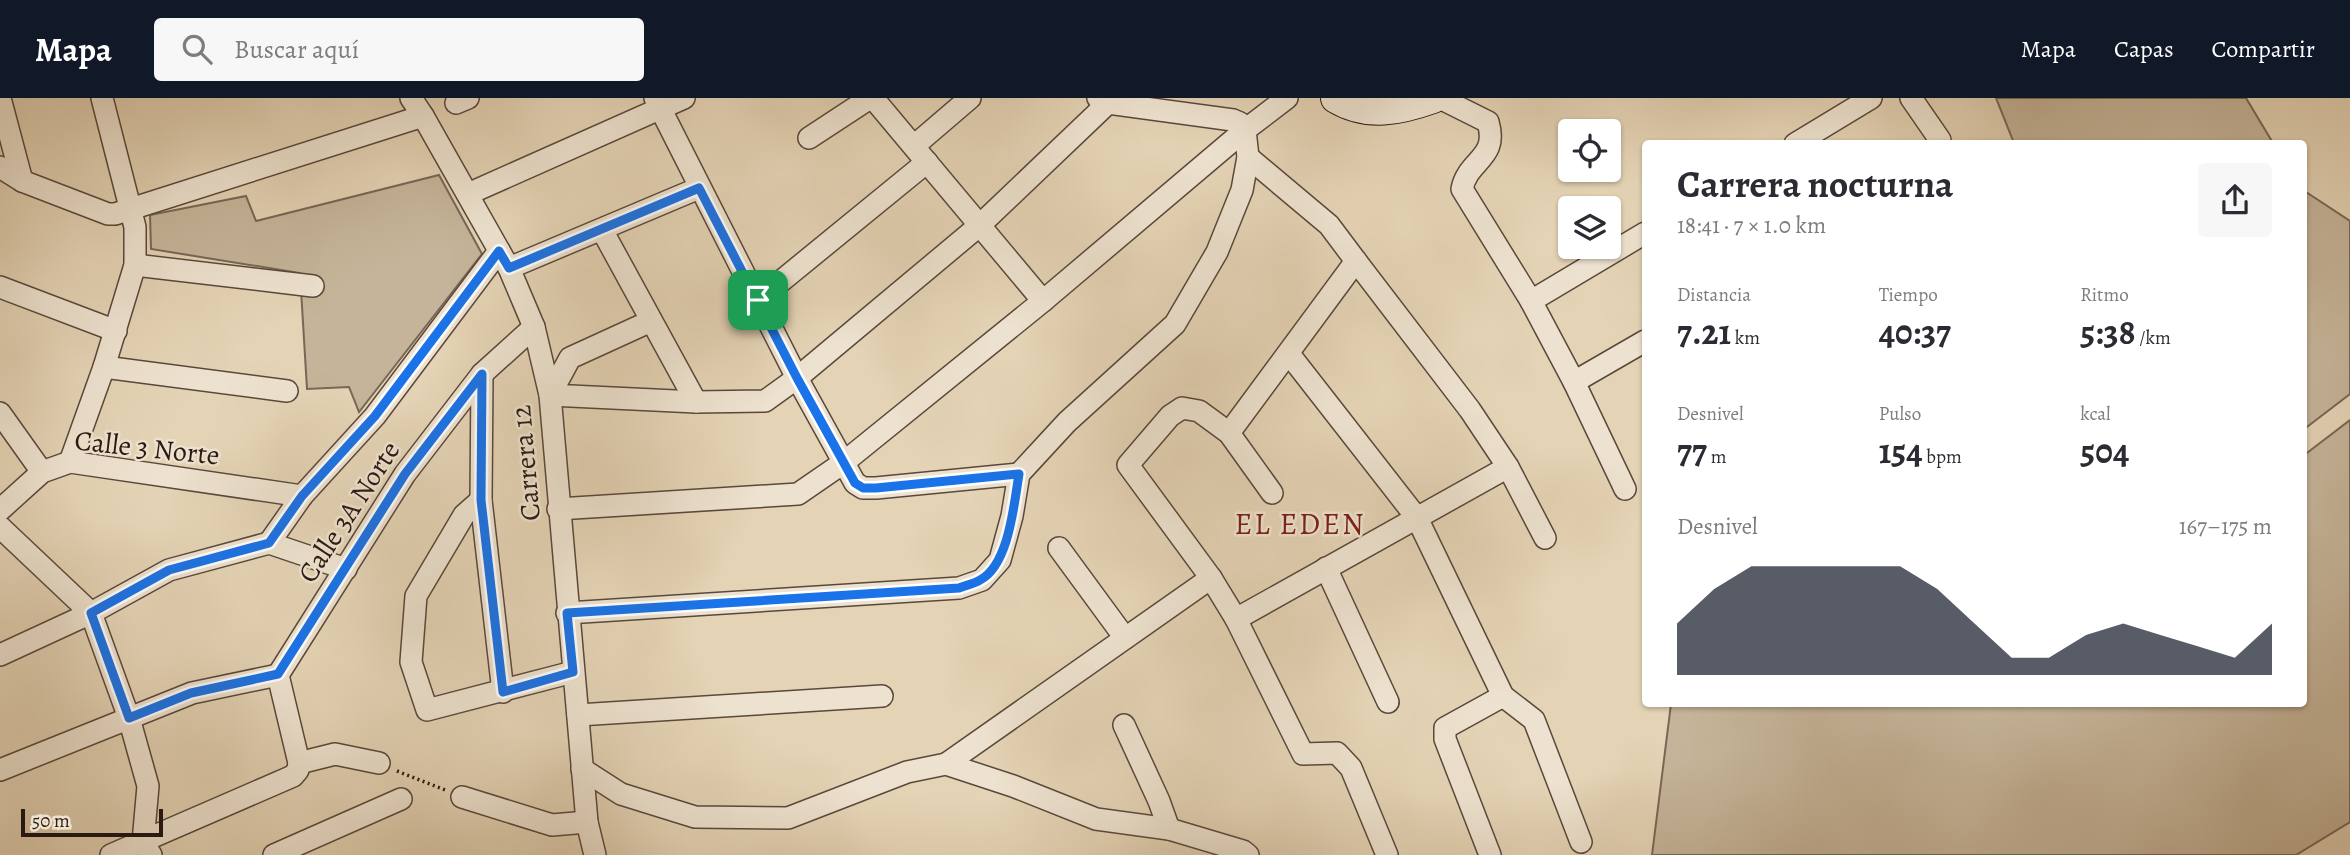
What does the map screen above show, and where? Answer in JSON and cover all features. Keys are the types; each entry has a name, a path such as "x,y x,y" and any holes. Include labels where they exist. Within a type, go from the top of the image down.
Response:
{"street":[{"path":"0,98 22,181"},
{"path":"70,462 116,331 135,265 132,209 102,98"},
{"name":"Carrera 12","path":"411,98 504,259 534,327 550,395 587,822 596,855"},
{"path":"468,194 657,104 684,98"},
{"path":"809,138 872,98 1044,301"},
{"path":"758,300 920,154 970,98"},
{"path":"558,509 798,494 843,463 1044,301 1245,130 1287,98"},
{"path":"1336,98 1349,106 1376,111 1406,108 1433,98"},
{"path":"1440,98 1488,122 1492,135 1490,147 1481,161 1465,175 1462,189 1531,301 1574,382 1625,489"},
{"path":"1802,140 1871,98"},
{"path":"1911,98 1937,140"},
{"path":"567,613 959,588 982,580 1000,560 1012,516 1019,474 1067,422 1175,324 1217,252 1242,190 1248,157 1245,130 1240,123 1233,120 1103,101 979,225 797,378 765,401 696,402 550,395 570,358 651,321"},
{"path":"657,104 797,378 855,483 863,488 1019,474"},
{"path":"0,167 22,181 108,214 121,213 423,116"},
{"path":"1248,157 1329,225 1470,411 1508,467 1545,538"},
{"path":"269,543 302,496 375,416 504,259 602,230 699,188"},
{"path":"602,230 696,402"},
{"path":"1531,301 1642,235"},
{"path":"1229,433 1356,261"},
{"path":"135,265 313,286"},
{"path":"0,287 116,331"},
{"name":"Calle 3A Norte","path":"278,674 405,474 482,374 534,327"},
{"path":"1574,382 1642,343"},
{"path":"1289,354 1417,518 1503,696 1534,720 1581,842"},
{"path":"104,367 287,391"},
{"path":"482,374 481,500 503,692"},
{"path":"1272,493 1229,433 1199,411 1182,408 1170,416 1128,465 1211,578 1236,618 1303,754 1337,752 1351,768 1387,855"},
{"path":"0,413 42,472"},
{"name":"Calle 3 Norte","path":"0,510 42,472 70,462 302,496"},
{"path":"1236,618 1508,467"},
{"path":"481,500 464,515 416,596 411,662 427,710 573,672"},
{"path":"0,527 91,613 129,718 148,786 147,848"},
{"path":"0,655 91,613 169,570 269,543 346,569"},
{"path":"1059,548 1125,638"},
{"path":"1326,568 1388,702"},
{"path":"582,769 621,794 695,817 788,818 907,772 946,764 1211,578"},
{"path":"0,770 191,693 278,674 299,763 293,776 147,848 111,855"},
{"path":"578,715 882,696"},
{"path":"1490,855 1445,739 1445,728 1503,696"},
{"path":"1124,725 1159,801 1169,830"},
{"path":"299,763 335,754 379,763"},
{"path":"946,764 1013,786 1096,819 1169,830 1243,851 1248,855"},
{"path":"462,797 552,825 587,822"},
{"path":"274,855 314,847 401,799"}],"path":[{"path":"379,763 462,797"}],"shaded area":[{"path":"1996,98 2246,98 2271,140 2013,140"},
{"path":"439,175 482,254 359,412 349,387 307,389 300,273 151,249 150,215 246,196 256,221"},
{"path":"2307,193 2350,221 2350,394 2307,427"},
{"path":"2350,420 2350,822 2296,855 1652,855 1671,707 2307,707 2307,453"}],"district":[{"name":"EL EDEN","path":"1300,524"}],"route":[{"path":"699,188 758,300 855,483 863,488 876,488 1019,474 1012,516 1000,560 982,580 959,588 567,613 573,672 503,692 481,500 482,374 405,474 278,674 191,693 129,718 91,613 169,570 269,543 302,496 375,416 499,251 509,268 699,188"}]}
